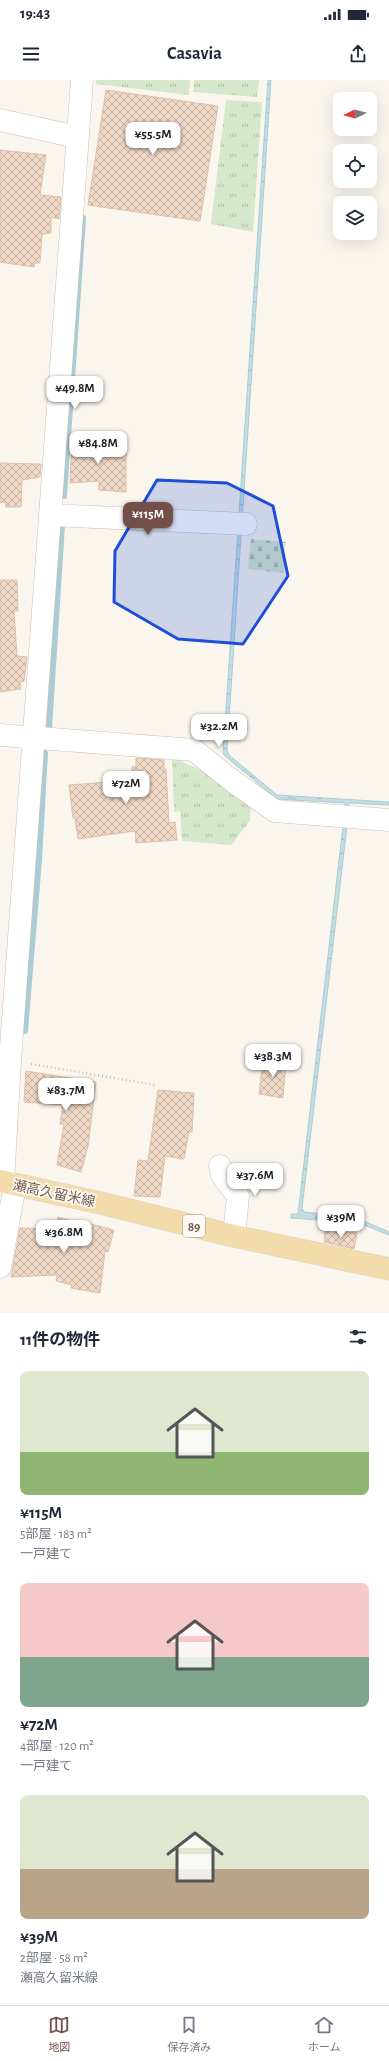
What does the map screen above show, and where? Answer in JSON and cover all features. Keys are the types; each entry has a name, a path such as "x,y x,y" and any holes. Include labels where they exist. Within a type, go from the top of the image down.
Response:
{"main road":[{"name":"瀬高久留米線","path":"6,1183 105,1204 234,1236 389,1269"}],"street":[{"path":"0,1267 6,1183 10,1061 35,738 82,80"},
{"path":"0,120 77,137"},
{"path":"51,514 246,524"},
{"path":"0,735 194,750 234,782 275,811 389,820"},
{"path":"220,1166 222,1175 238,1196 234,1236"}],"path":[{"path":"10,1061 155,1085"}],"highlighted area":[{"path":"157,480 227,483 273,506 288,576 243,644 178,639 114,602 115,551"}],"green space":[{"path":"96,80 190,80 189,95 96,84"},
{"path":"194,80 259,80 257,97 193,92"},
{"path":"226,100 262,102 253,232 211,224"},
{"path":"251,539 286,542 283,573 248,569"},
{"path":"172,757 207,773 251,804 250,821 231,845 182,841 180,811 174,812"}],"water":[{"path":"268,80 271,80 227,750 229,755 277,795 389,802 389,805 349,803 348,806 345,807 344,803 277,799 223,753"},
{"path":"343,826 347,826 302,1208 304,1212 354,1217 389,1232 389,1235 359,1223 291,1218 291,1214 298,1214"}],"building":[{"path":"106,90 218,106 200,221 88,205"},
{"path":"0,150 46,155 40,195 61,197 59,219 51,217 51,233 42,234 40,263 35,263 34,267 0,262"},
{"path":"95,436 95,447 126,448 126,492 99,490 99,481 70,483 72,438"},
{"path":"0,463 41,464 40,477 22,480 21,507 6,507 5,502 0,503"},
{"path":"0,580 17,580 18,611 14,611 17,656 27,657 24,681 20,682 21,689 0,692"},
{"path":"136,758 164,760 164,769 166,769 169,823 175,822 177,840 136,843 135,831 78,839 75,818 73,818 69,785 132,780 132,767 136,766"},
{"path":"263,1059 286,1061 283,1098 259,1094"},
{"path":"26,1071 96,1082 88,1146 81,1172 57,1165 64,1124 60,1124 63,1105 24,1102"},
{"path":"158,1090 194,1093 192,1132 189,1132 184,1159 165,1156 160,1197 134,1196 138,1160 148,1161"},
{"path":"58,1217 114,1230 108,1252 105,1251 100,1293 71,1288 72,1285 56,1281 57,1275 11,1277 20,1228 55,1229"},
{"path":"325,1230 357,1233 354,1249 324,1242"}],"waterway":[{"path":"64,496 83,218"},
{"path":"49,728 62,525"},
{"path":"25,1031 39,860 45,753"}]}
